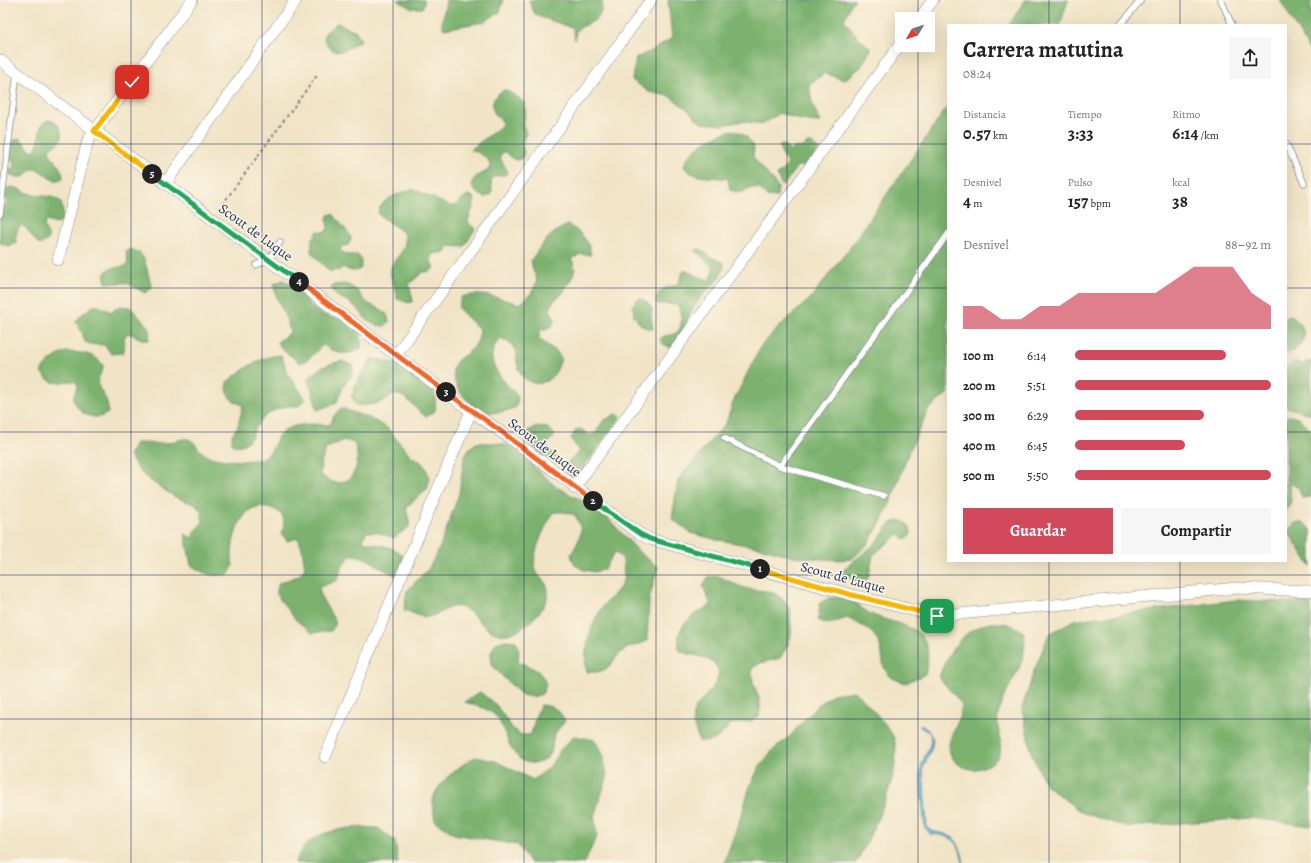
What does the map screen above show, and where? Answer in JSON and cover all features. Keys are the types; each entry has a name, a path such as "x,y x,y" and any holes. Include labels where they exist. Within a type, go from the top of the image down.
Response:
{"street":[{"path":"58,260 88,140 192,0"},
{"path":"165,184 296,0"},
{"path":"396,355 651,0"},
{"path":"924,12 933,0"},
{"path":"574,488 895,52"},
{"name":"Scout de Luque","path":"0,60 471,411 502,432 574,488 640,534 650,539 852,595 937,616 1237,588 1311,591"},
{"path":"325,757 471,411"}],"lane":[{"path":"1121,24 1141,0"},
{"path":"1221,0 1232,24"},
{"path":"0,214 17,73"},
{"path":"1287,146 1304,183"},
{"path":"780,466 947,235"},
{"path":"256,265 269,259 280,242"},
{"path":"724,438 780,466 884,496"}],"path":[{"path":"221,206 318,74"}],"green space":[{"path":"397,0 424,0 424,4 422,8 411,8"},
{"path":"446,0 503,0 500,12 483,22 444,29 442,24"},
{"path":"529,0 602,0 602,7 598,17 595,20 576,30 575,40 573,28 535,15"},
{"path":"668,0 855,0 852,2 844,20 857,36 871,49 861,67 844,80 825,73 809,84 812,103 820,122 800,120 780,113 763,124 742,121 722,125 701,123 686,108 669,96 649,92 632,80 636,58 655,49 672,38"},
{"path":"1025,0 1068,0 1060,24 1010,24"},
{"path":"1280,0 1311,0 1311,53"},
{"path":"337,23 356,31 361,40 351,47 341,51 332,49 324,38 325,33"},
{"path":"505,90 518,97 525,104 526,109 523,125 526,134 522,143 524,153 522,158 518,160 513,159 506,152 501,153 500,158 508,172 505,175 495,176 491,180 492,190 490,195 485,197 478,194 473,189 472,183 477,176 488,170 490,163 481,154 470,150 503,123 495,113 492,105 496,96"},
{"path":"947,107 947,394 928,410 908,454 891,501 880,524 867,545 852,559 835,560 792,556 759,547 718,540 691,533 672,519 678,480 726,423 734,400 761,346 784,322 809,300 849,249"},
{"path":"48,120 55,122 59,126 61,132 61,139 58,143 49,148 51,155 62,173 63,178 54,180 37,169 32,169 23,177 11,176 8,171 15,166 8,152 11,142 20,138 29,149 34,151 37,147 40,130 44,123"},
{"path":"731,130 742,134 752,143 754,147 753,157 778,187 777,197 766,196 759,188 749,188 741,193 730,190 728,179 704,177 692,174 684,166 687,159 697,147 710,139"},
{"path":"807,143 812,143 819,150 807,166 797,166 783,186 777,175 788,165 782,155 779,145 784,145 791,152 793,148 804,147"},
{"path":"10,187 32,194 57,199 61,202 63,212 61,222 57,224 46,221 44,226 48,235 48,240 39,245 22,225 18,229 15,238 17,243 9,246 0,243 0,210 7,205 4,194"},
{"path":"410,190 415,190 450,206 455,206 468,195 473,197 474,204 468,222 475,229 464,247 448,246 446,251 433,254 430,258 434,268 430,271 423,272 409,284 413,301 409,303 397,299 390,271 395,259 401,253 405,245 404,233 378,214 382,204 390,198"},
{"path":"333,214 350,235 351,240 348,245 343,246 340,249 346,255 357,255 361,258 361,268 357,271 343,267 339,270 329,271 311,252 312,240 318,231 323,232 328,230 328,215"},
{"path":"568,225 584,237 591,255 580,254 572,259 575,269 572,278 561,295 553,301 550,310 555,319 551,328 540,330 539,339 556,351 561,358 556,370 550,379 542,383 534,383 527,380 521,374 517,364 517,352 510,343 501,338 495,346 492,354 493,362 500,377 518,397 516,407 505,411 490,413 480,410 474,406 459,390 454,377 454,365 475,345 480,330 458,308 461,297 469,295 484,295 520,304 531,294 537,280 531,260 552,235"},
{"path":"131,249 140,253 144,259 152,288 145,293 127,283 106,283 105,274 107,271 109,269 126,266 128,262 126,252"},
{"path":"700,249 712,258 724,263 722,274 700,298 671,348 662,343 660,339 664,336 672,335 680,329 681,315 676,304 656,303 658,294 663,289 678,284 684,270 707,280 712,278 713,267 695,250"},
{"path":"283,280 294,286 310,305 320,313 329,317 344,320 357,327 360,334 361,348 351,353 342,353 333,351 323,345 310,358 300,363 283,350 277,342 290,333 287,320 275,291 274,284"},
{"path":"344,284 354,288 369,304 385,312 389,322 385,326 373,324 352,304 337,296 331,287 334,285"},
{"path":"639,298 646,301 652,309 651,316 653,329 642,326 635,316 634,317 633,304"},
{"path":"93,306 98,306 111,312 120,306 130,307 150,329 149,340 144,340 129,333 125,335 123,353 111,354 105,345 90,344 85,342 82,332 76,322 81,315"},
{"path":"1292,316 1298,322 1304,337 1299,346 1287,353 1287,317"},
{"path":"66,352 91,355 103,365 98,378 98,383 100,390 106,399 108,413 98,417 88,416 80,410 74,400 78,385 74,381 60,383 52,382 41,372 52,360"},
{"path":"281,355 288,374 306,399 299,406 286,406 268,414 259,423 248,441 241,445 232,445 232,435 238,426 243,405 228,395 227,382 246,368 259,361"},
{"path":"371,359 385,361 417,373 433,388 435,411 426,417 403,396 394,394 376,404 356,405 351,395 353,397 355,385"},
{"path":"343,361 353,366 352,376 345,383 336,403 317,410 312,390 307,380 323,367"},
{"path":"1293,361 1302,364 1311,361 1311,414 1287,407 1287,367"},
{"path":"341,408 369,418 387,428 411,456 420,461 426,468 429,478 428,488 406,507 410,526 394,538 376,532 366,532 363,541 387,547 402,555 407,560 400,576 387,571 365,558 352,555 342,566 338,580 319,587 321,597 336,623 331,631 312,633 296,620 276,594 279,583 298,576 305,568 302,548 298,538 287,541 281,533 284,524 283,518 277,510 260,507 250,510 237,528 232,551 233,565 229,574 213,575 204,573 191,565 185,534 191,538 203,521 201,511 194,504 175,497 148,479 140,472 129,455 136,443 167,443 188,439 206,455 212,457 237,461 259,459 268,455 280,434 285,430 291,427 304,425 330,425 334,416","holes":["344,440 354,443 357,452 357,462 351,477 338,483 329,481 320,474 321,463 326,449"]},
{"path":"616,414 621,416 612,430 608,433 577,477 572,477 565,470 569,461 580,451 571,439 576,430 581,429 589,435 595,434 603,421"},
{"path":"1287,417 1299,418 1311,430 1311,497 1302,498 1299,488 1290,483 1291,503 1287,509"},
{"path":"537,427 548,428 554,434 554,437 549,441 547,447 558,459 548,459 543,456 523,435 529,430"},
{"path":"476,443 496,443 507,445 516,450 555,486 601,511 640,553 658,567 649,599 647,641 626,649 606,669 602,671 587,672 586,655 589,637 599,612 622,585 624,576 623,559 615,552 604,569 594,572 584,570 575,565 571,555 579,539 581,531 575,515 565,512 554,512 540,539 535,555 534,562 536,571 547,586 548,590 546,601 536,616 521,628 505,634 492,632 473,614 459,606 449,608 429,617 419,616 404,610 407,591 429,568 440,547 459,494 464,459 468,450"},
{"path":"900,520 907,524 910,529 911,534 908,538 903,538 899,534 873,555 867,579 856,581 847,577 843,571 846,567 874,545 890,524"},
{"path":"1295,523 1304,523 1311,529 1311,567 1288,531"},
{"path":"718,576 741,587 770,592 780,597 791,610 791,634 788,645 780,658 761,663 752,668 753,681 760,703 759,716 751,721 731,724 717,738 705,742 699,741 694,726 693,715 697,705 714,686 718,672 716,666 709,660 680,651 679,635 681,628 685,623 697,613 711,605 703,586 708,577"},
{"path":"840,597 850,600 875,616 908,627 917,632 923,638 927,647 928,659 925,674 906,683 895,679 889,675 885,669 879,643 874,635 862,625 847,618 828,624 818,620 820,603 829,598"},
{"path":"1236,600 1311,603 1311,826 1251,818 1126,827 1081,812 1046,785 1032,755 1022,709 1034,671 1049,634 1074,620"},
{"path":"990,623 1008,624 1016,627 1024,633 1025,644 1021,664 999,710 998,726 1000,750 998,757 993,763 983,767 970,769 957,763 950,754 950,738 962,704 940,679 940,674 953,649 965,635 972,630"},
{"path":"506,640 516,641 519,651 518,661 536,670 542,676 546,685 542,694 532,697 522,695 492,665 491,653 496,643"},
{"path":"855,691 887,727 894,739 896,752 890,785 884,802 870,836 856,863 724,863 743,811 749,789 759,767 772,751 790,736 817,706 833,694"},
{"path":"480,692 496,705 513,729 521,735 531,735 536,715 541,705 556,709 565,721 553,738 549,756 543,761 536,763 527,762 520,759 514,753 503,728 495,715 488,710 464,702"},
{"path":"574,736 595,740 604,758 607,778 594,816 597,836 584,863 530,863 518,845 454,834 435,821 433,802 434,796 438,789 449,776 475,757 495,761 533,780 549,768 560,750"},
{"path":"357,827 378,828 395,841 398,863 295,863 305,846 312,840 337,830"}],"water":[{"path":"921,725 928,730 930,733 920,727"},
{"path":"930,734 933,739 932,747 923,768 927,827 931,831 946,834 955,840 960,848 964,863 954,840 944,836 930,834 925,828 921,791 921,769 929,747 931,738"}],"route":[{"path":"132,82 102,123 94,131 269,259 471,411 502,432 574,488 640,534 663,544 684,548 852,595 937,616"}]}
